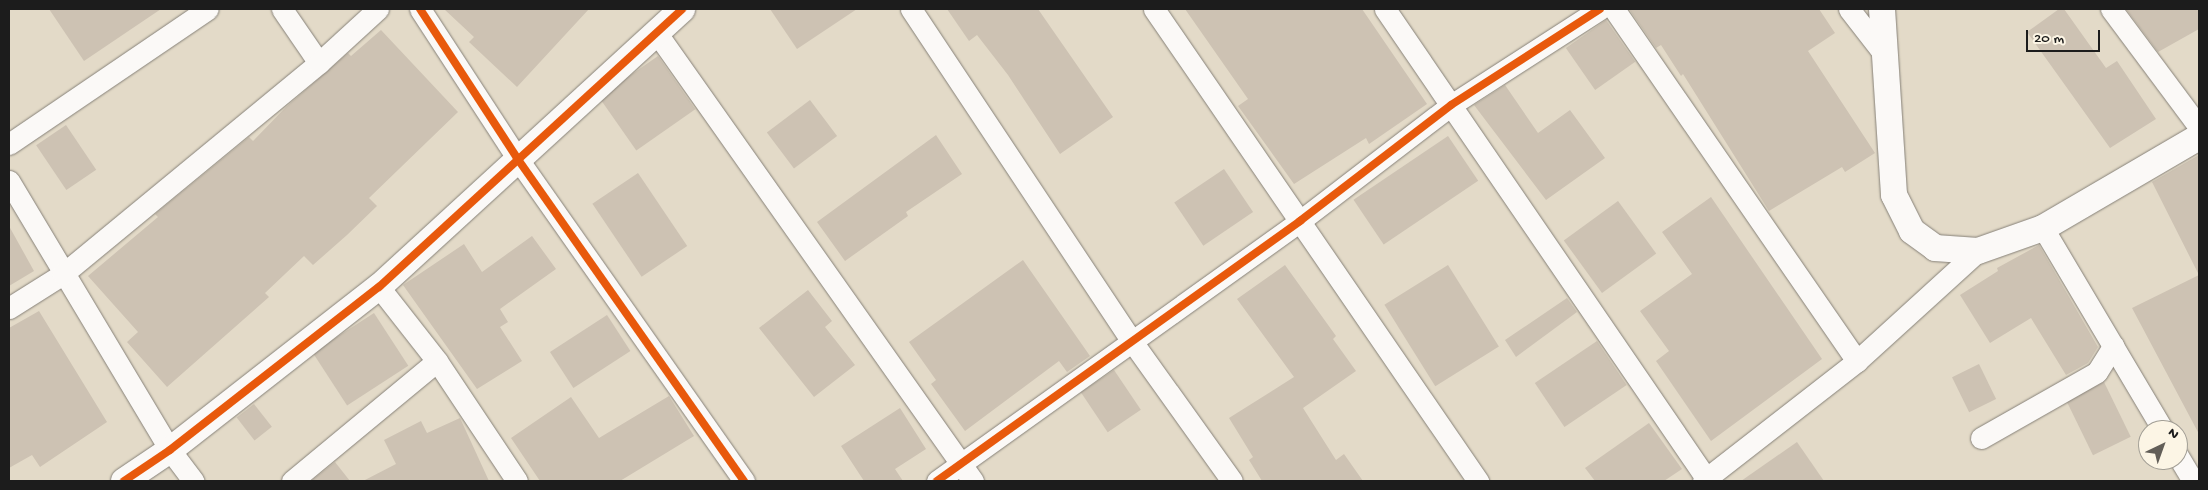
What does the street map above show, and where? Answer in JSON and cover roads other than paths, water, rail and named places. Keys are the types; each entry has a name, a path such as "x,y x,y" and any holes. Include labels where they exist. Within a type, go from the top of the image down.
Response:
{"street":[{"path":"9,144 208,9"},
{"path":"282,9 319,63"},
{"path":"9,308 64,274 319,63 378,9"},
{"path":"420,9 517,158 744,481"},
{"path":"124,481 170,450 380,287 517,158 682,9"},
{"path":"910,9 1131,340 1232,481"},
{"path":"1154,9 1478,481"},
{"path":"1385,9 1706,480 1857,361 1978,251 2044,228 2199,137"},
{"path":"937,481 1131,340 1300,221 1451,105 1600,9"},
{"path":"1614,9 1857,361"},
{"path":"1850,9 1884,54"},
{"path":"1882,9 1894,195 1912,231 1935,248 1978,251"},
{"path":"2112,9 2199,127"},
{"path":"656,32 974,481"},
{"path":"9,181 170,450 193,481"},
{"path":"2044,228 2156,420"},
{"path":"380,287 437,361 517,481"},
{"path":"1981,438 2097,372 2113,346"},
{"path":"292,481 437,361"},
{"path":"2186,470 2193,481"}]}
